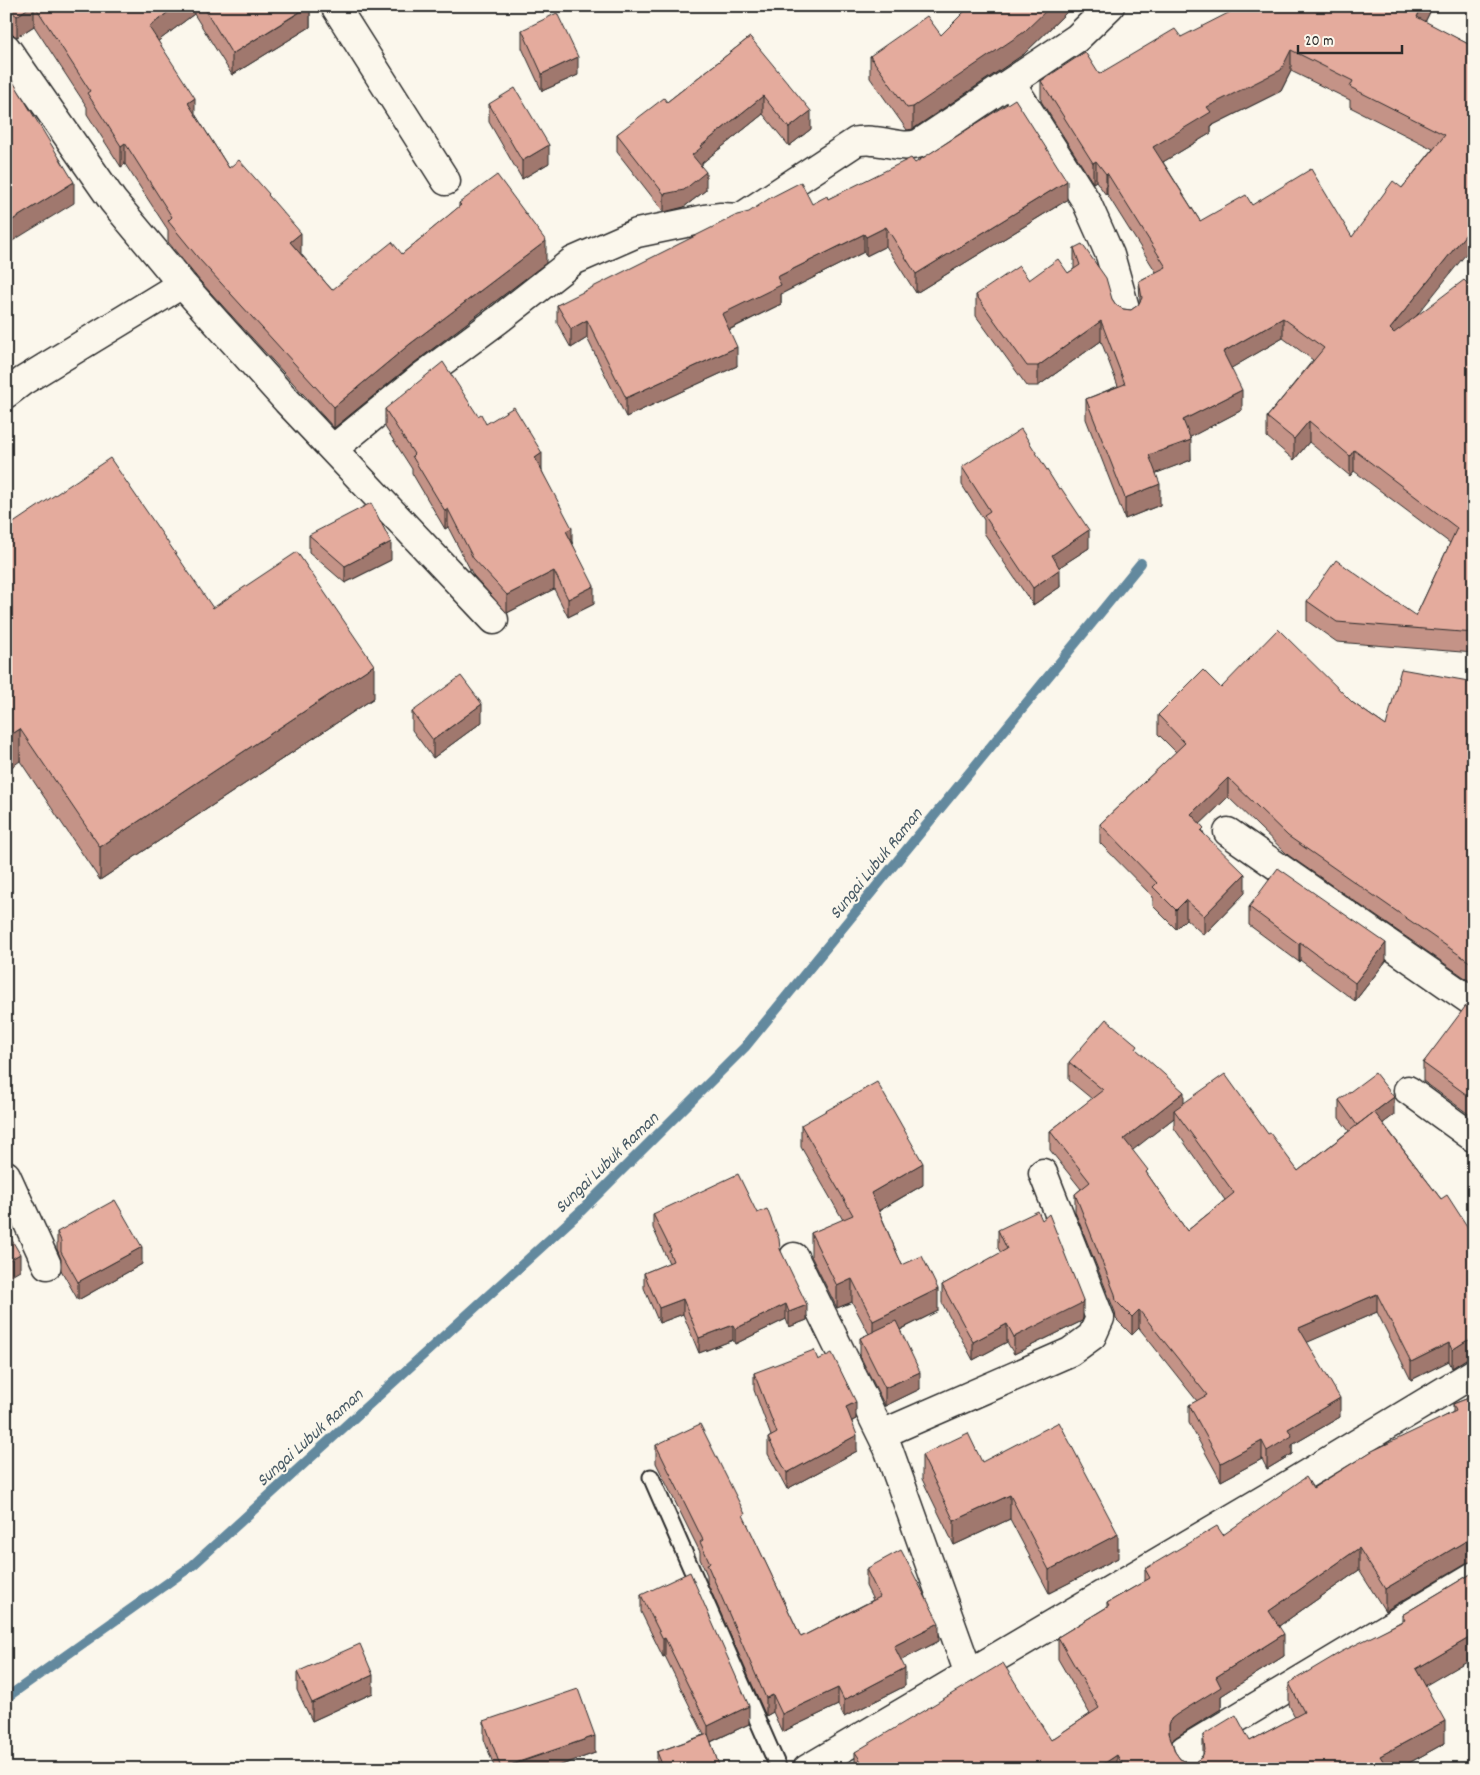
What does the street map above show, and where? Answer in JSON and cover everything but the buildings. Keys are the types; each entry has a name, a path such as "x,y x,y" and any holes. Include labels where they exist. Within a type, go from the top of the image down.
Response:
{"street":[{"path":"335,6 446,181"},
{"path":"333,449 420,378 573,261 637,233 705,218 740,218 857,141 872,140 902,146 920,143 1078,38 1110,6"},
{"path":"6,48 113,201 182,284 333,449 494,620"},
{"path":"1011,83 1086,201 1110,255 1127,315"},
{"path":"6,394 23,381 182,284"},
{"path":"1228,832 1474,1004"},
{"path":"1408,1090 1474,1138"},
{"path":"882,1434 1070,1352 1092,1336 1100,1318 1043,1173"},
{"path":"6,1175 47,1265"},
{"path":"794,1256 882,1434 969,1674"},
{"path":"807,1769 1272,1495 1474,1373"},
{"path":"1190,1769 1184,1750 1474,1576"}],"lane":[{"path":"651,1477 779,1769"}],"waterway":[{"name":"Sungai Lubuk Raman","path":"6,1698 193,1565 582,1210 745,1047 1141,563"}]}
